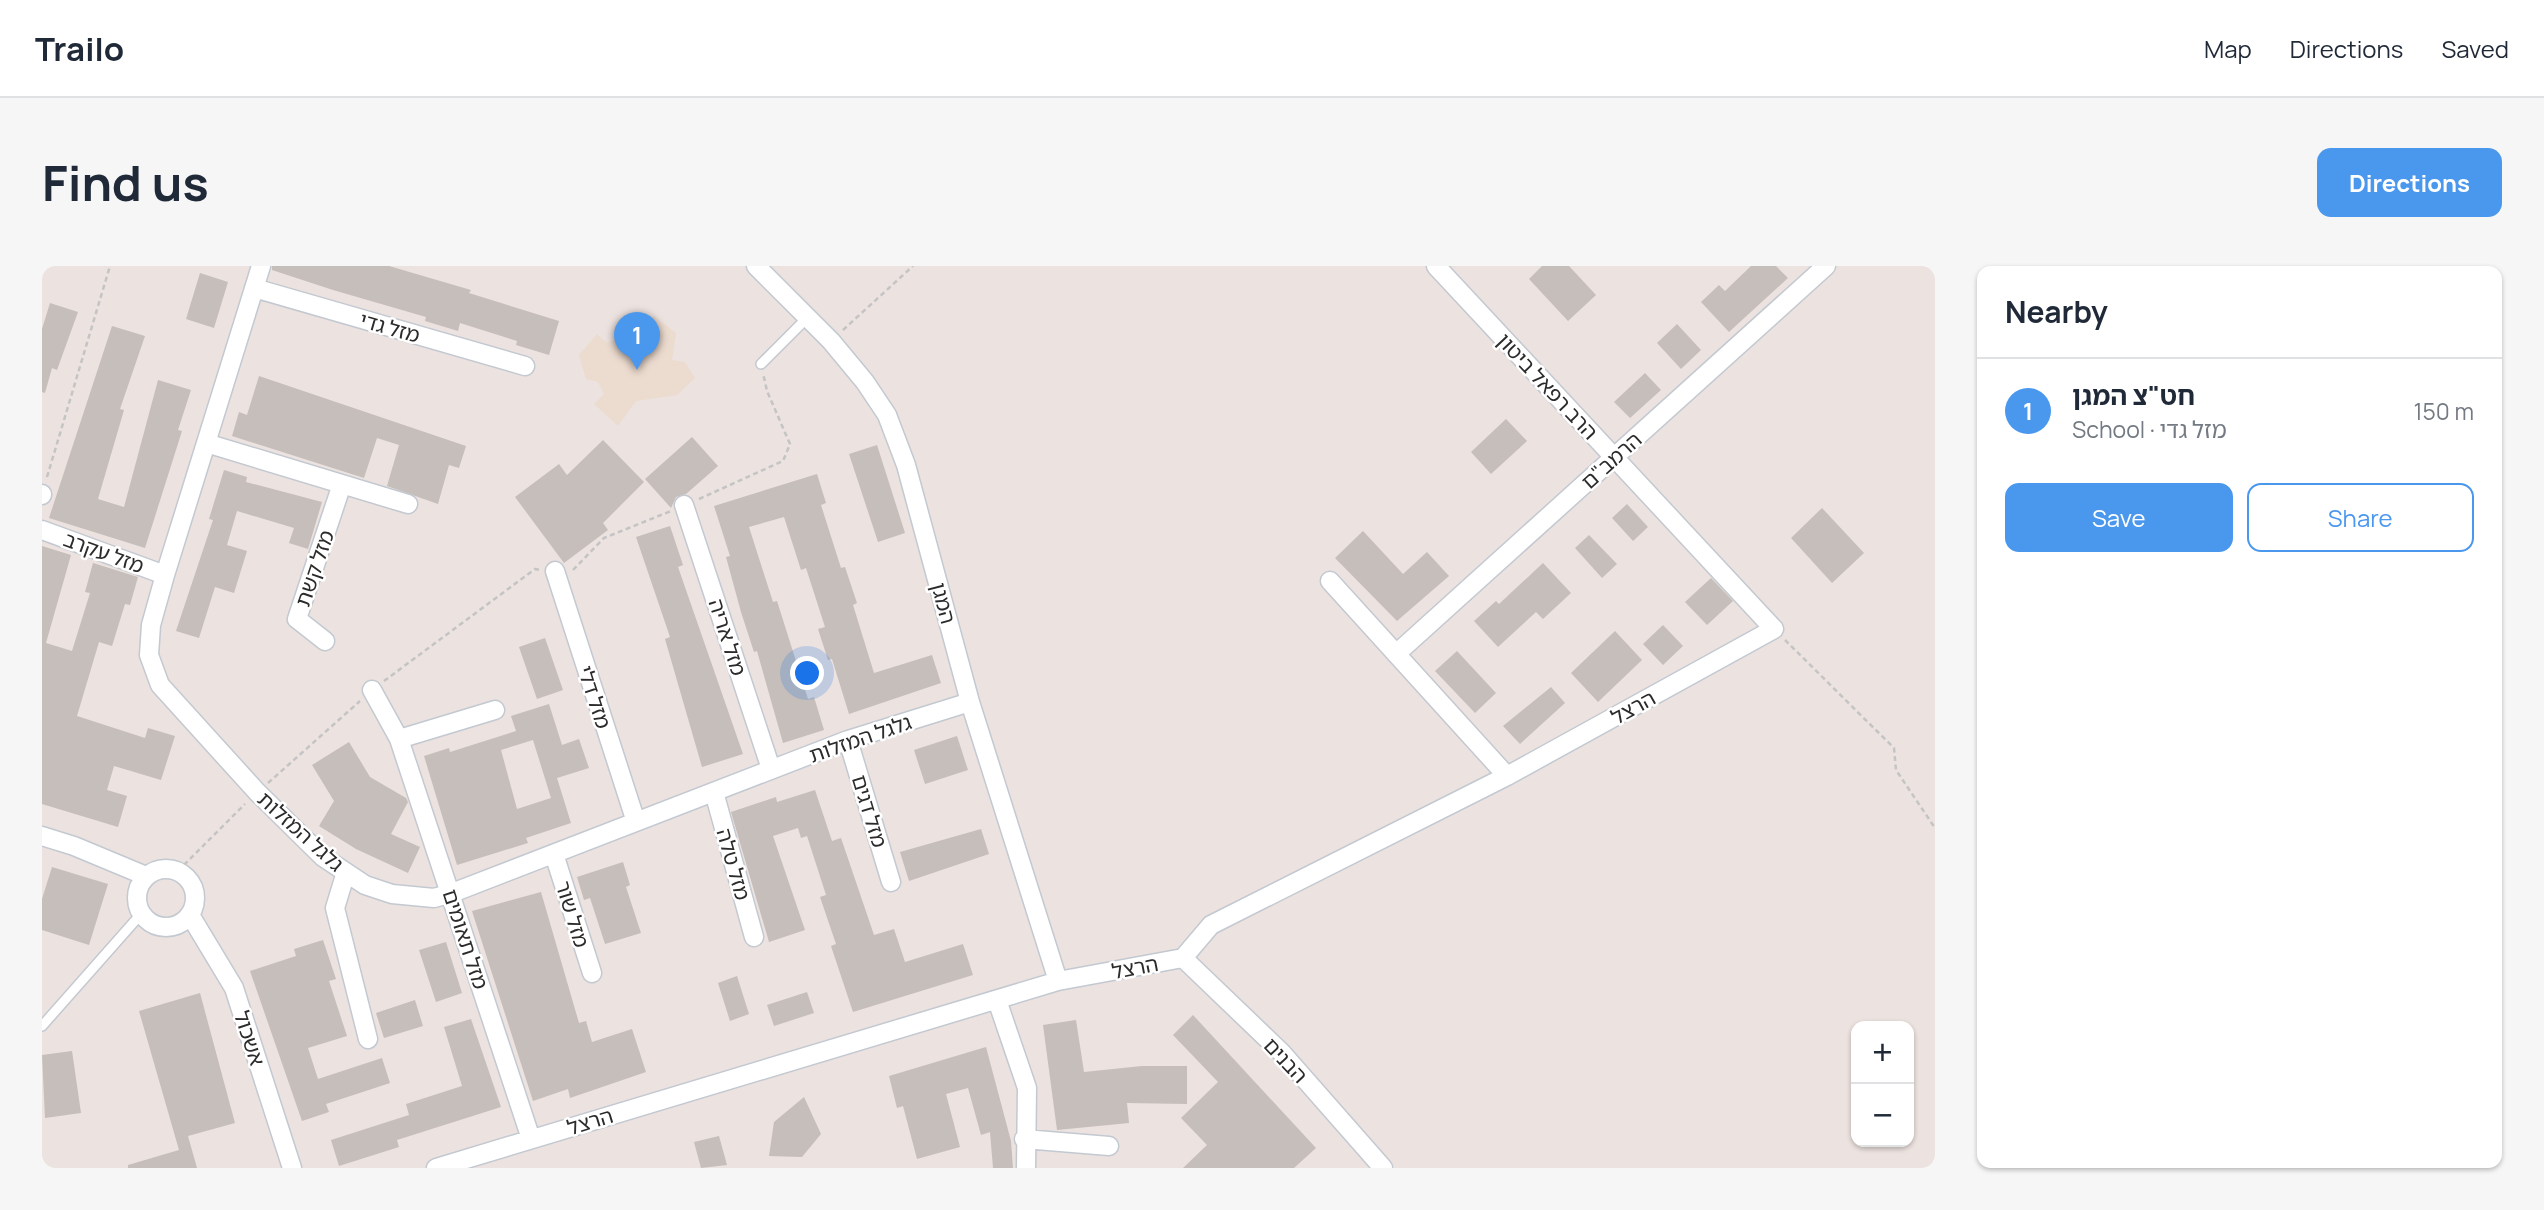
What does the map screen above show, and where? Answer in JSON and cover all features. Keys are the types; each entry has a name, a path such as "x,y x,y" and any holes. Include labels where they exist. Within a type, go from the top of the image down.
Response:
{"street":[{"name":"גלגל המזלות","path":"261,266 165,575 151,625 149,655 160,685 257,792 323,857 365,885 392,894 434,898 452,893 848,740 970,702"},
{"name":"המגן","path":"756,266 831,341 865,382 887,415 906,465 970,702 1058,981"},
{"name":"הרב רפאל ביטון","path":"1436,266 1774,629"},
{"name":"הרמב\"ם","path":"1396,654 1826,266"},
{"name":"מזל גדי","path":"254,288 525,366"},
{"path":"206,443 408,504"},
{"name":"מזל קשת","path":"325,641 297,619 342,484"},
{"name":"מזל אריה","path":"684,506 771,769"},
{"name":"מזל עקרב","path":"42,530 165,575"},
{"name":"מזל דלי","path":"555,571 636,822"},
{"path":"1330,581 1507,776"},
{"name":"הרצל","path":"436,1168 1058,981 1182,958 1211,925 1507,776 1774,629"},
{"name":"מזל תאומים","path":"372,690 400,739 531,1139"},
{"path":"400,739 495,710"},
{"name":"מזל דגים","path":"848,740 891,882"},
{"name":"מזל טלה","path":"713,792 754,937"},
{"path":"42,836 74,846 146,876"},
{"name":"מזל שור","path":"554,854 592,973"},
{"path":"158,869 178,871 192,883 195,894 190,915 179,925 157,927 141,914 137,893 146,876 158,869"},
{"path":"346,872 335,908 368,1039"},
{"name":"אשכול","path":"190,915 215,951 234,988 292,1168"},
{"name":"הבנים","path":"1182,958 1281,1052 1383,1168"},
{"path":"997,1000 1027,1088 1024,1139 1026,1168"},
{"path":"1024,1139 1109,1146"}],"lane":[{"path":"761,363 807,318"},
{"path":"42,1026 141,914"}],"path":[{"path":"42,494 110,266"},
{"path":"831,341 913,266"},
{"path":"1774,629 1894,748 1896,770 1935,828"},
{"path":"178,871 257,792"}],"shaded area":[{"path":"627,315 646,321 654,316 676,333 672,360 685,362 695,378 677,395 636,401 618,426 594,404 604,394 598,382 586,379 579,355 597,334 607,343 624,336"}],"building":[{"path":"272,266 389,266 471,290 469,293 559,321 549,355 516,345 517,341 460,323 458,331 425,321 426,317 272,270"},
{"path":"1542,266 1569,266 1596,295 1568,321 1529,279"},
{"path":"1751,266 1776,266 1788,278 1729,332 1701,302 1719,285 1725,291"},
{"path":"200,273 228,282 214,328 186,319"},
{"path":"50,303 78,312 57,370 52,368 45,393 42,392 42,329"},
{"path":"1677,324 1701,350 1681,369 1657,343"},
{"path":"112,326 145,336 120,409 124,410 98,499 124,507 158,380 191,390 178,430 182,431 145,548 49,518"},
{"path":"1645,373 1661,390 1630,418 1614,402"},
{"path":"259,376 466,446 459,468 449,465 438,504 387,486 399,445 377,438 364,478 232,436 239,412 247,415"},
{"path":"1506,419 1527,441 1491,474 1471,452"},
{"path":"692,437 718,466 686,494 676,497 671,508 645,479"},
{"path":"603,440 644,482 603,523 608,530 564,563 515,497 559,464 567,475"},
{"path":"877,445 905,533 878,542 849,454"},
{"path":"224,470 247,477 246,482 322,502 308,549 289,543 294,528 237,511 227,545 247,551 234,593 215,587 199,638 176,631 213,520 209,519"},
{"path":"817,474 826,503 821,505 841,568 845,567 857,603 853,605 874,673 932,655 941,683 849,714 832,659 828,660 818,629 825,627 806,568 801,570 784,517 749,527 773,602 777,601 808,699 814,697 824,730 783,743 757,651 754,652 741,612 726,557 730,556 714,506"},
{"path":"1627,504 1648,527 1633,541 1612,518"},
{"path":"1822,508 1864,553 1832,583 1791,538"},
{"path":"670,526 683,565 678,567 743,754 702,767 665,639 670,637 636,537"},
{"path":"1363,531 1403,574 1427,552 1449,576 1397,621 1335,558"},
{"path":"1589,535 1617,564 1602,578 1575,548"},
{"path":"42,546 71,555 46,643 72,651 90,593 85,592 93,563 138,577 130,605 125,604 112,646 99,642 77,716 145,738 148,728 175,736 161,780 114,766 107,790 127,796 118,827 42,804"},
{"path":"1543,563 1571,593 1543,619 1536,612 1498,647 1474,621 1496,601 1499,604"},
{"path":"1711,578 1733,601 1707,625 1685,602"},
{"path":"1663,625 1683,646 1663,665 1643,644"},
{"path":"1615,631 1642,660 1598,702 1571,673"},
{"path":"545,638 563,690 537,699 519,647"},
{"path":"1457,651 1496,693 1475,713 1435,671"},
{"path":"1551,687 1565,703 1520,744 1503,726"},
{"path":"549,704 562,745 579,739 589,768 557,778 571,823 526,838 528,843 457,865 424,756 449,748 450,752 516,731 511,716","holes":["533,740 551,798 517,809 501,750"]},
{"path":"957,736 968,770 925,784 914,750"},
{"path":"349,742 370,777 406,798 408,802 391,834 420,847 408,873 356,849 319,826 334,801 312,765"},
{"path":"815,790 832,841 841,838 874,935 894,929 905,962 963,944 973,975 853,1012 831,946 836,944 820,897 826,895 807,836 801,838 798,828 773,836 805,930 769,942 731,812 776,797 777,802"},
{"path":"981,829 989,854 909,881 900,852"},
{"path":"623,862 630,885 626,887 641,933 605,944 590,898 584,900 577,877"},
{"path":"52,867 108,884 89,945 42,930 42,899"},
{"path":"541,892 579,1023 586,1021 592,1042 632,1029 646,1072 570,1098 568,1089 533,1101 472,911"},
{"path":"323,940 336,979 329,981 347,1036 308,1048 318,1079 382,1058 390,1083 326,1104 329,1112 302,1121 250,971 296,956 294,949"},
{"path":"446,942 462,993 436,1002 419,950"},
{"path":"737,976 749,1014 730,1021 718,983"},
{"path":"807,992 814,1013 774,1026 767,1005"},
{"path":"200,993 235,1123 188,1136 197,1168 128,1168 128,1165 179,1150 139,1011"},
{"path":"415,1000 423,1026 384,1038 376,1013"},
{"path":"1193,1015 1316,1148 1294,1168 1183,1168 1207,1145 1181,1118 1218,1082 1173,1035"},
{"path":"471,1019 501,1107 397,1140 399,1147 339,1166 331,1140 409,1115 406,1104 462,1086 444,1027"},
{"path":"1076,1020 1084,1072 1142,1066 1187,1066 1187,1104 1127,1103 1129,1123 1057,1130 1043,1025"},
{"path":"986,1047 1011,1141 1013,1168 993,1168 990,1132 981,1135 968,1088 946,1094 960,1147 917,1159 903,1106 897,1108 889,1076"},
{"path":"72,1051 81,1113 45,1118 42,1055"},
{"path":"804,1097 821,1134 802,1157 769,1156 774,1122"},
{"path":"719,1136 727,1165 701,1168 694,1142"}],"place":[{"name":"חט\"צ המגן","path":"637,370"}]}
